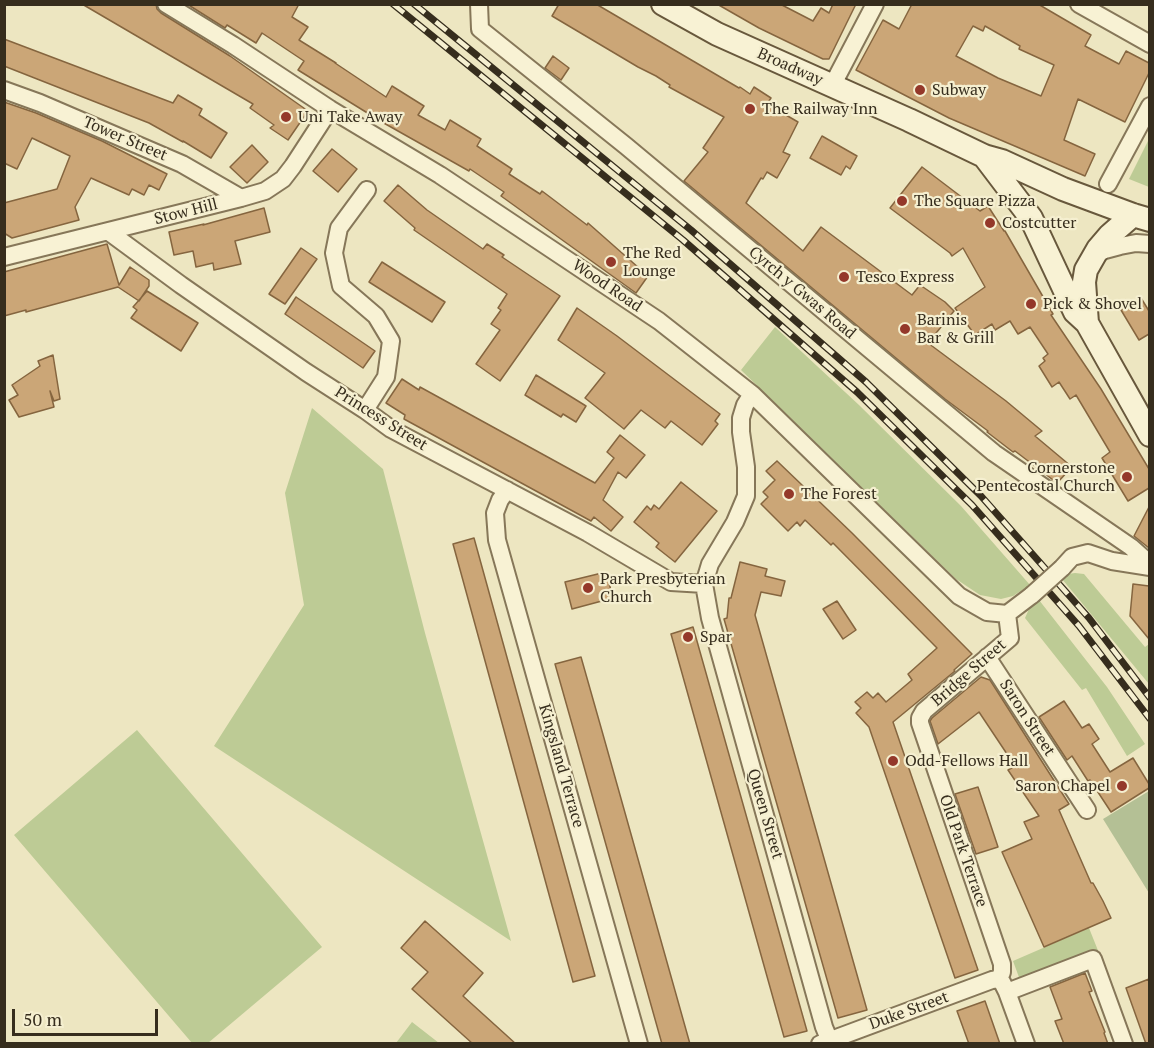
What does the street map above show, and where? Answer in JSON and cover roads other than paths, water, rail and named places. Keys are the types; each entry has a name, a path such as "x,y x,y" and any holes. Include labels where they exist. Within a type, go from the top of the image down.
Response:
{"main road":[{"name":"Broadway","path":"663,4 717,34 984,156 1002,161 1050,183 1141,217"},
{"path":"984,156 1031,218 1075,312 1087,323 1149,435"},
{"path":"1087,323 1084,282 1086,270 1093,256 1110,235 1141,217"}],"street":[{"name":"Wood Road","path":"166,4 233,45 330,110 440,175 650,314 752,394 959,596 987,612 1007,614"},
{"name":"Cyrch y Gwas Road","path":"479,4 480,29 626,146 994,453 1131,547 1149,566"},
{"path":"832,86 875,4"},
{"path":"1079,4 1149,44"},
{"name":"Tower Street","path":"4,90 40,103 182,164 241,198"},
{"path":"1108,184 1149,106"},
{"name":"Stow Hill","path":"4,257 109,232 265,190 283,179 330,110"},
{"path":"365,410 386,377 391,340 376,316 341,286 334,254 339,228 367,190"},
{"name":"Princess Street","path":"109,232 181,285 391,429 588,533 671,582 704,584"},
{"path":"1093,256 1120,246 1136,243 1149,244"},
{"path":"704,584 710,564 735,522 746,495 746,467 741,418 752,394"},
{"name":"Kingsland Terrace","path":"507,490 495,513 497,540 637,1037"},
{"name":"Bridge Street","path":"920,723 924,711 1010,638 1007,614 1032,595 1072,557 1088,553 1112,561 1149,566"},
{"name":"Queen Street","path":"704,584 710,618 827,1042"},
{"name":"Saron Street","path":"987,657 1087,810"},
{"name":"Old Park Terrace","path":"920,723 1002,964 1003,986 1026,1044"},
{"name":"Duke Street","path":"827,1042 992,980 1003,986 1093,959 1124,1044"}],"railway":[{"path":"393,4 683,240 857,392 972,505 1079,626 1150,719"},
{"path":"414,4 691,230 866,382 981,496 1089,618 1150,698"}],"place":[{"name":"Subway","path":"920,90"},
{"name":"The Railway Inn","path":"750,109"},
{"name":"Uni Take Away","path":"286,117"},
{"name":"The Square Pizza","path":"902,201"},
{"name":"Costcutter","path":"990,223"},
{"name":"The Red Lounge","path":"611,262"},
{"name":"Tesco Express","path":"844,277"},
{"name":"Pick & Shovel","path":"1031,304"},
{"name":"Barinis Bar & Grill","path":"905,329"},
{"name":"Cornerstone Pentecostal Church","path":"1127,477"},
{"name":"The Forest","path":"789,494"},
{"name":"Park Presbyterian Church","path":"588,588"},
{"name":"Spar","path":"688,637"},
{"name":"Odd-Fellows Hall","path":"893,761"},
{"name":"Saron Chapel","path":"1122,786"}]}
